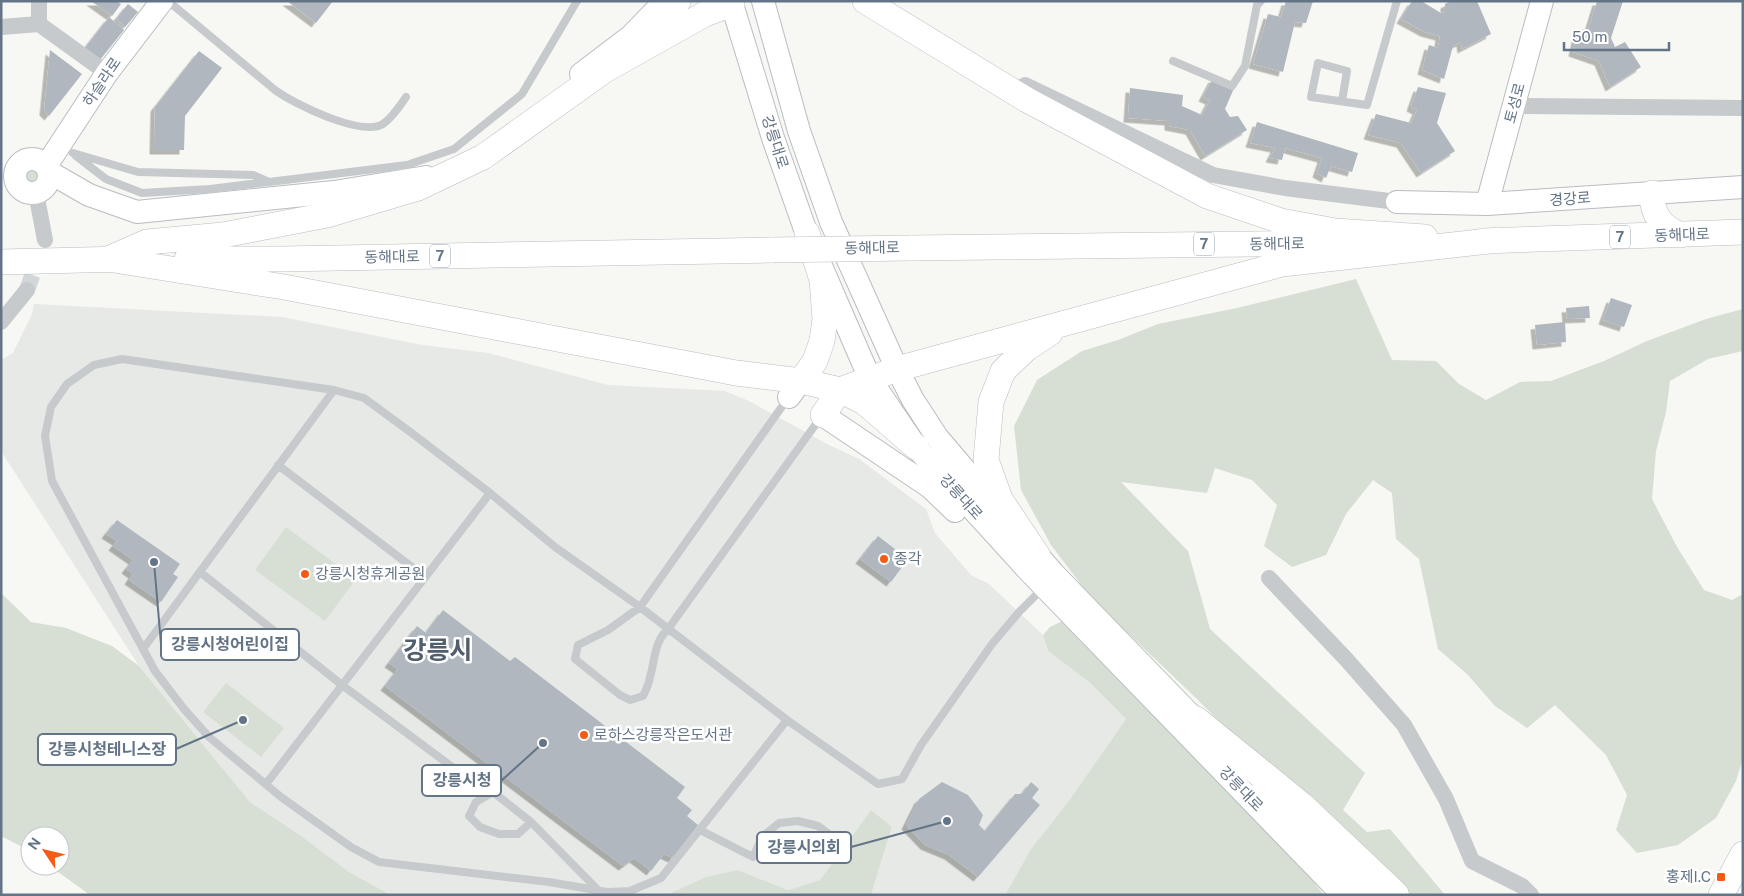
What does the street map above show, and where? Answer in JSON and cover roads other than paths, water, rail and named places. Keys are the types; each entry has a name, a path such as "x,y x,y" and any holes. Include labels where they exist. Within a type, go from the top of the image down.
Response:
{"highway":[{"path":"1196,720 1301,806 1395,895"}],"main road":[{"path":"108,259 146,242 222,235 327,215 418,188 483,157 605,70 664,23 678,1"},
{"path":"865,1 1027,100 1207,196 1281,221 1335,231 1487,241"},
{"path":"605,70 704,14 734,2"},
{"path":"1652,193 1652,204 1658,218 1669,230 1681,235"},
{"name":"동해대로","path":"1,262 1487,241 1743,232"},
{"path":"785,389 815,361 822,340 825,319 822,280 807,233"},
{"path":"108,259 284,287 736,373 785,389 840,390 897,369 1282,264 1487,241"},
{"path":"1033,563 1000,499 986,460 991,402 1003,371 1026,349 1065,322"},
{"path":"823,415 840,390"},
{"path":"840,390 864,402 916,447"},
{"path":"1721,895 1743,854"},
{"path":"1738,895 1743,884"}],"street":[{"path":"39,24 40,1"},
{"name":"하슬라로","path":"48,169 67,148 107,73 162,1"},
{"path":"48,169 50,178 45,188 36,193 30,194 8,181 16,168 25,160 36,159 41,161 48,169 89,195 137,212 334,192 434,176 462,163 631,36 665,1"},
{"name":"강릉대로","path":"763,1 799,131 831,222 897,369 937,437 1033,563 1044,587 1343,895"},
{"path":"876,1 1036,91 1213,176 1286,188 1398,202"},
{"name":"토성로","path":"1487,204 1542,1"},
{"name":"강릉대로","path":"734,2 773,138 807,233 870,379 916,447 1196,720 1368,895"},
{"path":"1,27 39,24 107,73"},
{"path":"1514,106 1743,108"},
{"path":"452,168 483,157"},
{"name":"경강로","path":"1398,202 1487,204 1743,187"},
{"path":"36,193 46,240"},
{"path":"1,322 27,290"},
{"path":"823,415 930,487 992,545 1033,563"},
{"path":"1269,578 1346,659 1404,725 1446,799 1472,861 1522,886 1531,895"}],"lane":[{"path":"168,1 275,90 289,100 333,120 362,126 381,125 394,114 406,97"},
{"path":"67,148 106,179 142,193 210,189 407,165 454,149 522,94 578,1"},
{"path":"1173,61 1232,86 1245,66 1258,5 1261,1"},
{"path":"1342,101 1347,71 1318,63 1311,97 1367,105 1398,1"},
{"path":"67,148 138,172 254,175 269,182"},
{"path":"787,720 661,878 630,891 608,892 597,889 379,862 350,847 266,784 209,737 155,672 52,481 45,436 51,407 67,384 94,365 122,359 334,390 364,398 490,493 555,547 640,607 787,720 878,784 902,779 921,745 992,644 1018,612 1044,587"},
{"path":"785,389 640,607 608,630 578,645 575,659 620,695 630,700 643,696 650,678 657,644 663,633 668,629 823,415"},
{"path":"143,649 334,390"},
{"path":"278,465 425,577"},
{"path":"266,784 490,493"},
{"path":"200,572 342,684 455,769"},
{"path":"531,822 518,834 499,834 480,827 469,816 476,802 493,792 531,822 597,889"},
{"path":"700,830 753,857 763,836 779,823 798,821 818,826 840,842"}],"tunnel":[{"path":"27,290 40,254"}],"place":[{"name":"종각","path":"884,559"},
{"name":"강릉시청어린이집","path":"154,562"},
{"name":"강릉시청휴게공원","path":"305,574"},
{"name":"강릉시청테니스장","path":"243,720"},
{"name":"로하스강릉작은도서관","path":"584,735"},
{"name":"강릉시청","path":"543,743"},
{"name":"강릉시의회","path":"947,821"},
{"name":"홍제I.C","path":"1721,877"}],"district":[{"name":"강릉시","path":"438,650"}]}
